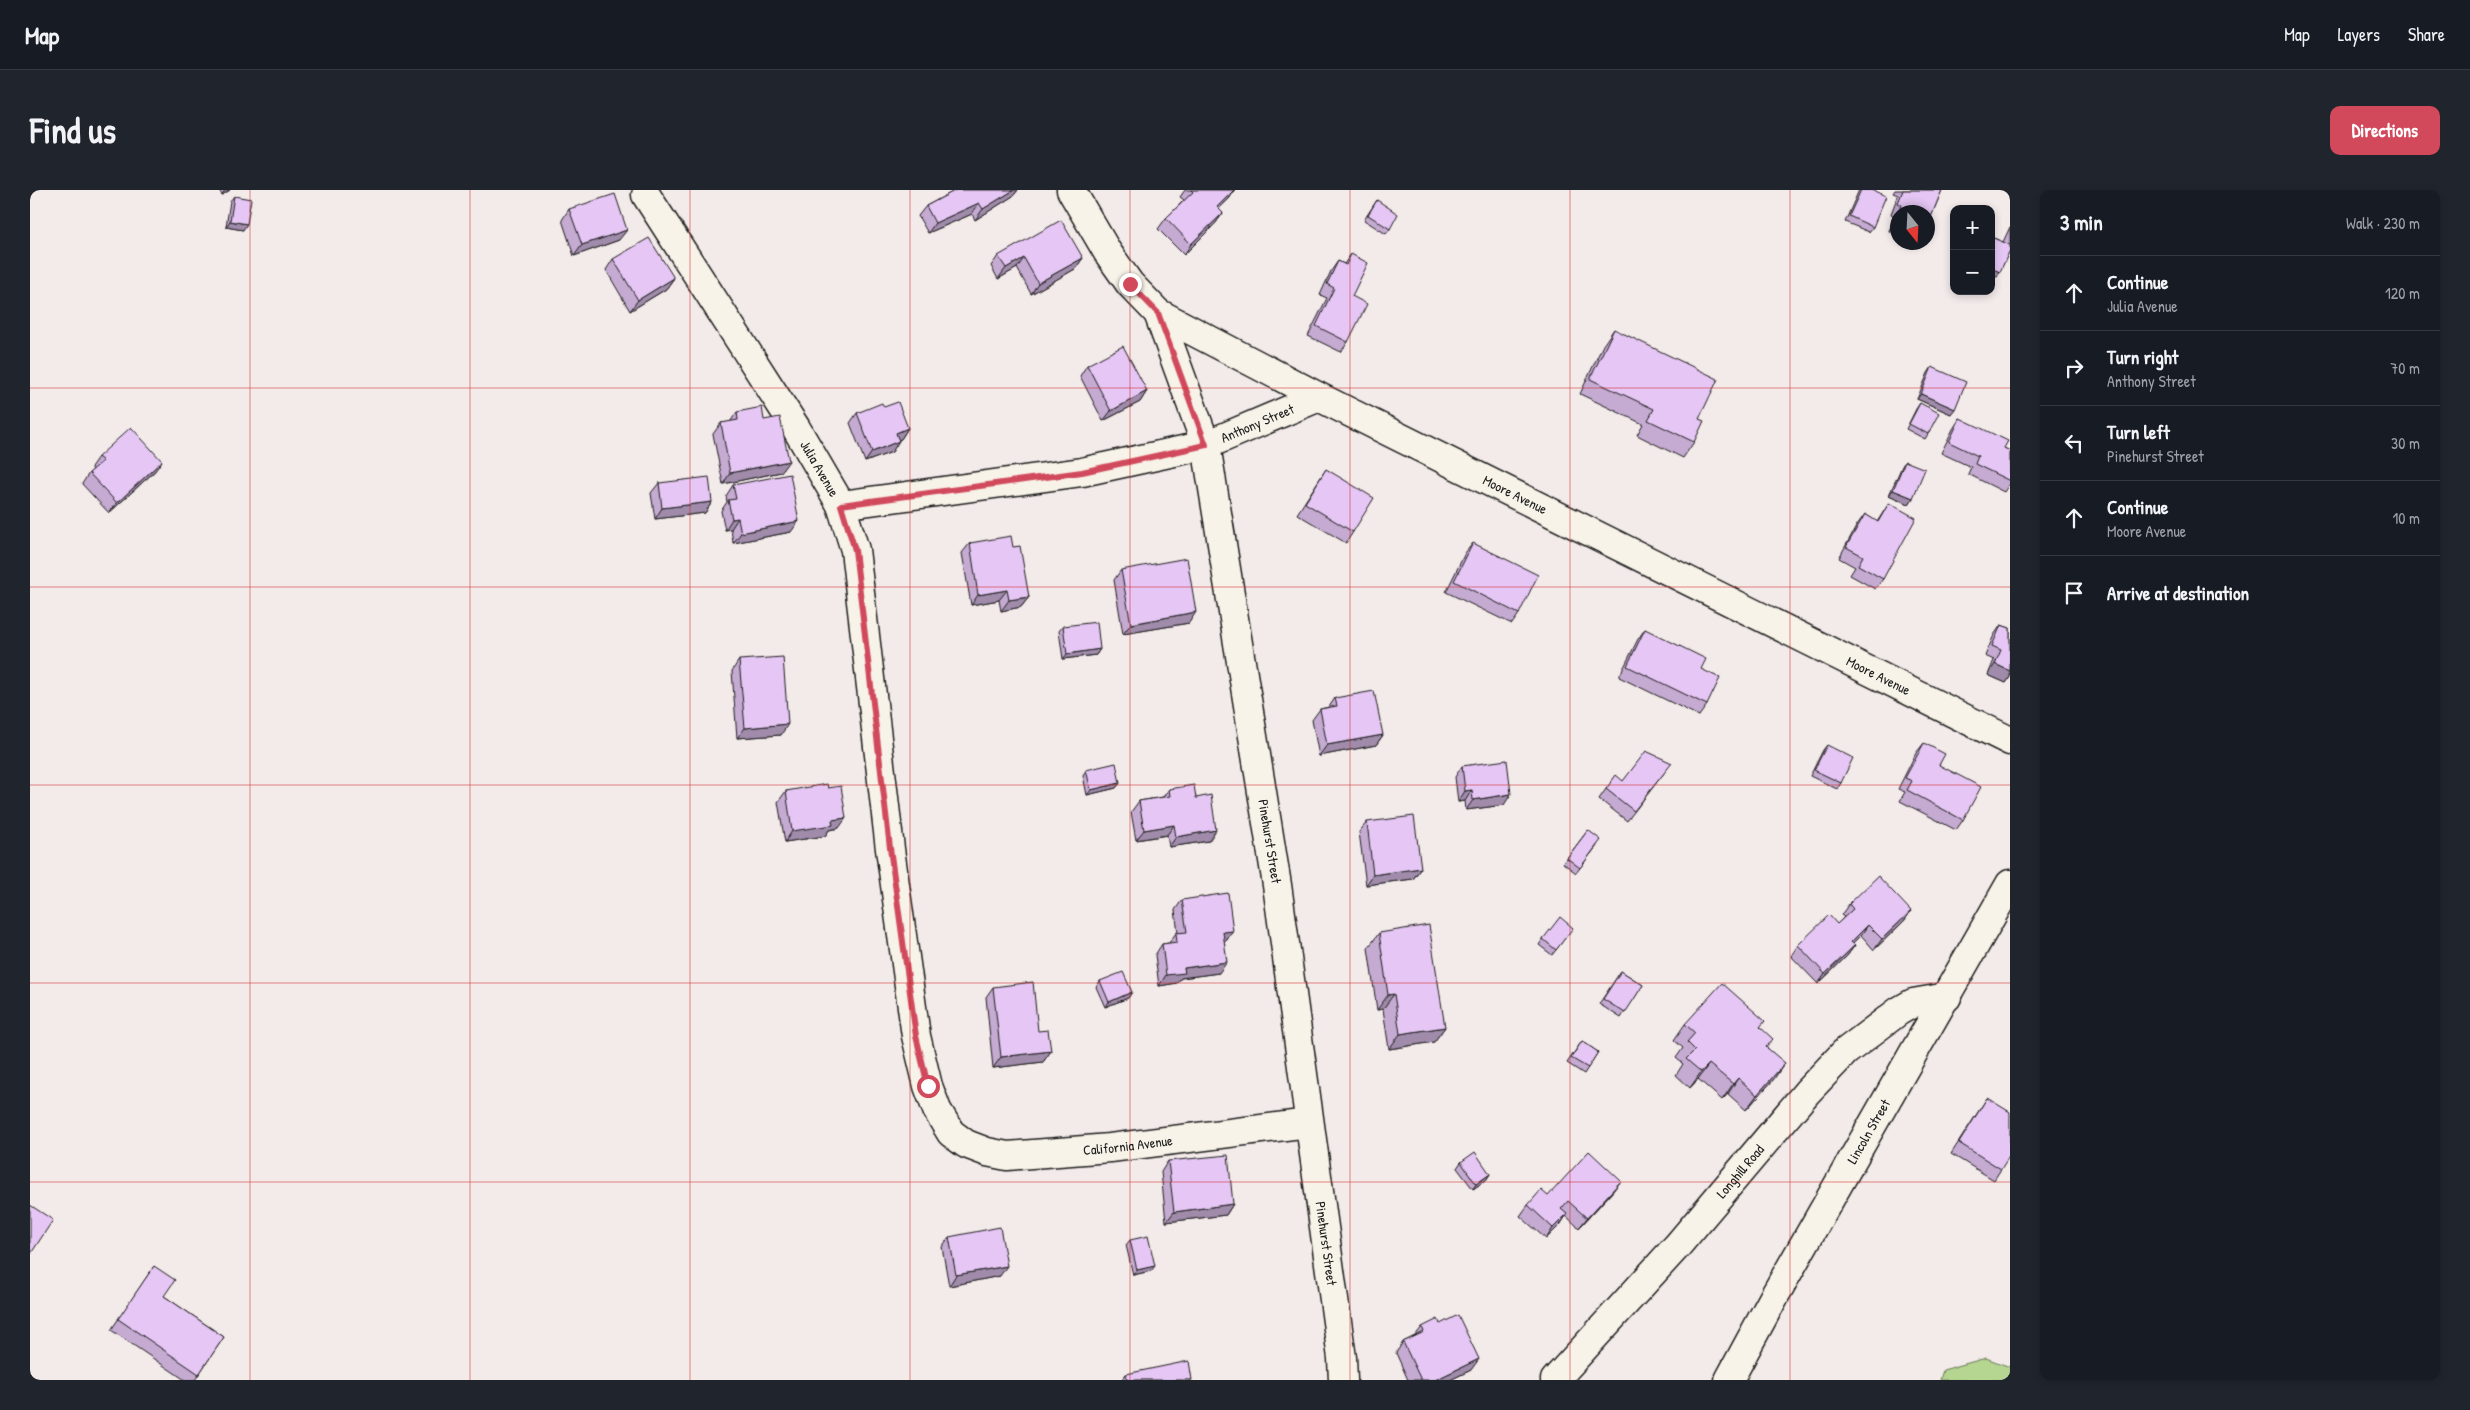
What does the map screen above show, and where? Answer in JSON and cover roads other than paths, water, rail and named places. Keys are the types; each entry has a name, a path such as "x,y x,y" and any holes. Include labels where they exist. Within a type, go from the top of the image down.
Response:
{"street":[{"name":"Moore Avenue","path":"1071,190 1108,253 1130,284 1158,313 1319,397 2010,741"},
{"name":"Julia Avenue","path":"646,195 796,428 841,505 855,550 890,848 916,1036 928,1086 937,1110 951,1133"},
{"name":"Pinehurst Street","path":"1158,313 1206,445 1277,885 1342,1358 1343,1380"},
{"name":"Anthony Street","path":"841,505 1082,472 1206,445 1319,397"},
{"name":"Lincoln Street","path":"1729,1380 1775,1295 2010,884"},
{"name":"Longhill Road","path":"1555,1380 1678,1245 1808,1092 1845,1052 1899,1011 1913,1003 1947,997"},
{"name":"California Avenue","path":"951,1133 966,1144 987,1152 1007,1156 1110,1148 1310,1123"}]}
